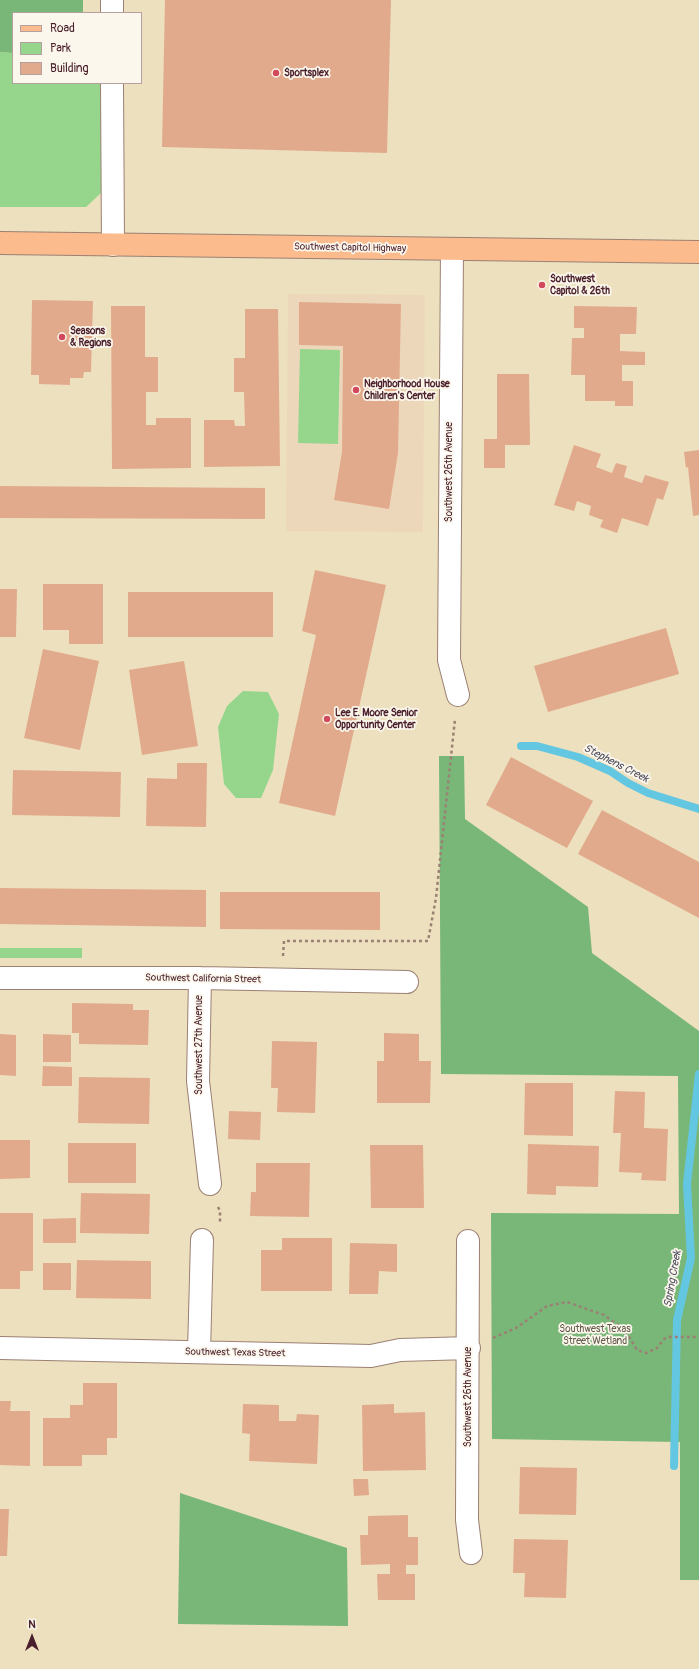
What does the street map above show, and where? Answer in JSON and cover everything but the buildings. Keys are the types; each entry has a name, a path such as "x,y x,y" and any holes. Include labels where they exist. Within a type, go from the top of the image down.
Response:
{"main road":[{"name":"Southwest Capitol Highway","path":"0,243 699,252"}],"street":[{"path":"112,0 112,12"},
{"path":"112,84 113,244"},
{"name":"Southwest 26th Avenue","path":"452,249 449,660 458,695"},
{"name":"Southwest California Street","path":"0,978 200,978 406,982"},
{"name":"Southwest 27th Avenue","path":"200,978 198,1081 210,1184"},
{"path":"199,1352 202,1240"},
{"name":"Southwest 26th Avenue","path":"468,1241 469,1348 467,1520 470,1553"},
{"name":"Southwest Texas Street","path":"0,1348 371,1356 400,1350 469,1348"}],"path":[{"path":"284,941 428,941 436,898 458,695"},
{"path":"202,1240 216,1232 219,1224 220,1211 210,1197 210,1184"},
{"path":"469,1348 516,1328 547,1306 567,1302 604,1315 625,1330 637,1350 646,1353 657,1348 664,1339 670,1337 699,1337"}],"shaded area":[{"name":"Neighborhood House Children's Center","path":"288,294 425,295 423,532 286,531"}],"green space":[{"path":"0,0 83,0 83,12 12,12 12,53 0,52"},
{"path":"0,52 12,53 12,84 102,84 101,193 86,207 0,207"},
{"path":"300,349 340,350 338,444 298,443"},
{"path":"243,691 268,692 279,714 273,770 261,798 236,798 224,784 218,727 227,706"},
{"name":"Southwest Texas Street Wetland","path":"439,756 464,756 465,819 588,907 592,953 699,1031 699,1580 680,1580 680,1442 492,1439 491,1213 679,1214 678,1076 441,1074"},
{"path":"0,948 82,948 82,958 0,958"},
{"path":"180,1493 347,1548 348,1626 178,1624"}],"waterway":[{"name":"Stephens Creek","path":"521,746 537,746 578,757 610,771 628,783 648,793 699,809"},
{"name":"Spring Creek","path":"674,1466 677,1320 691,1258 687,1184 699,1074"}],"place":[{"name":"Sportsplex","path":"276,73"},
{"name":"Southwest Capitol & 26th","path":"542,285"},
{"name":"Seasons & Regions","path":"62,337"},
{"name":"Neighborhood House Children's Center","path":"356,390"},
{"name":"Lee E. Moore Senior Opportunity Center","path":"327,719"}]}
